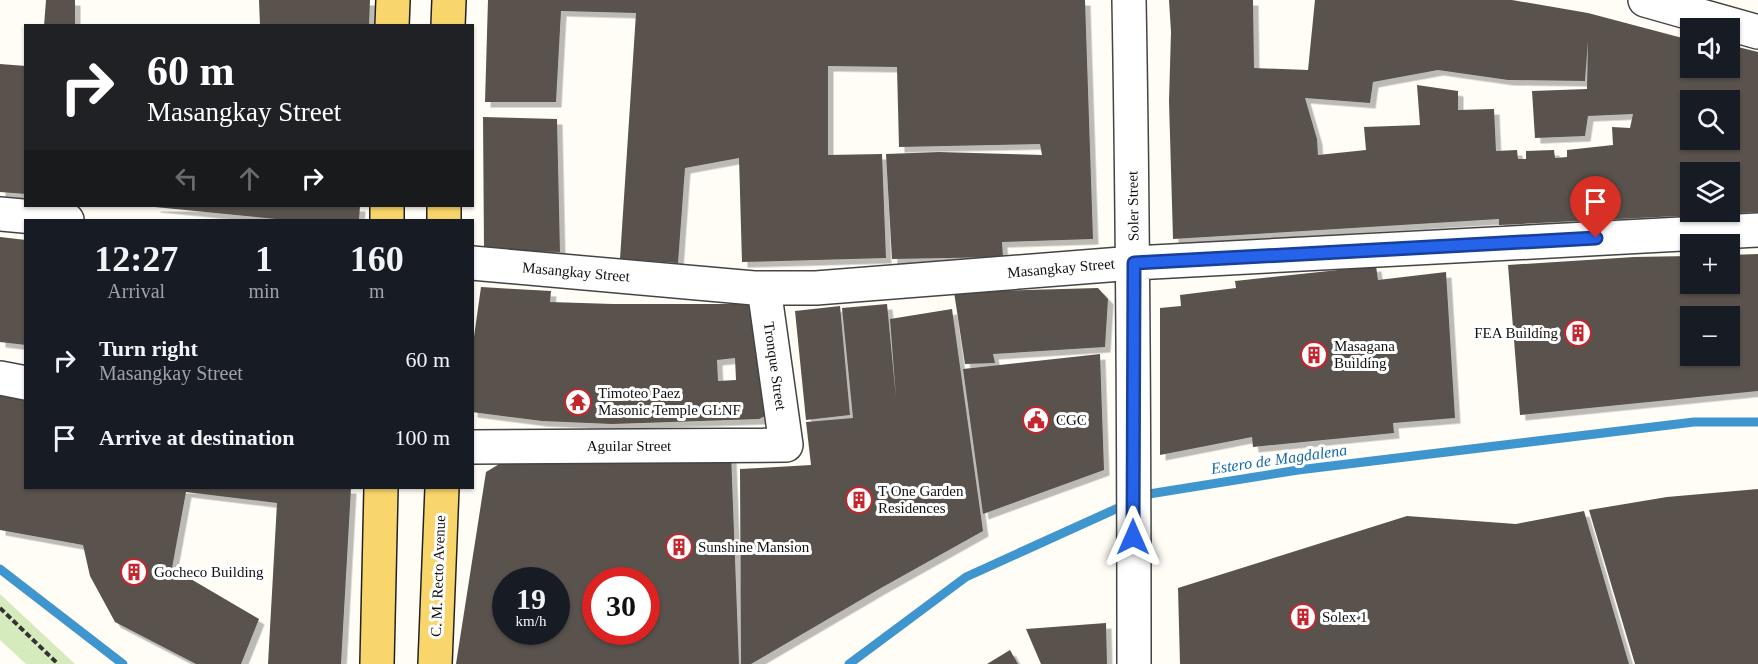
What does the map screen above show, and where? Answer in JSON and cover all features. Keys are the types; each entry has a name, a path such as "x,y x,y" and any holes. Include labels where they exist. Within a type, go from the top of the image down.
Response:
{"main road":[{"path":"392,24 393,0"},
{"path":"448,24 449,0"},
{"path":"377,664 381,489"},
{"name":"C. M. Recto Avenue","path":"435,664 442,489"}],"street":[{"name":"Soler Street","path":"1129,0 1134,263 1134,664"},
{"path":"1645,0 1758,32"},
{"path":"0,214 56,219"},
{"name":"Masangkay Street","path":"474,263 764,288 816,288 1134,263 1758,230"},
{"name":"Tronque Street","path":"764,288 786,445"},
{"path":"0,378 24,383"},
{"name":"Aguilar Street","path":"474,447 786,445"}],"path":[{"path":"0,608 58,664"}],"green space":[{"path":"0,594 75,664 26,664 0,640"}],"building":[{"path":"46,0 75,0 75,24 44,24"},
{"path":"259,0 370,0 369,24 260,24"},
{"path":"488,0 1085,0 1093,239 1002,242 1003,257 892,259 886,154 939,152 1042,155 1040,144 899,147 897,67 828,66 828,155 882,154 886,258 742,262 739,158 685,168 678,263 620,259 636,13 561,11 556,102 485,102"},
{"path":"1169,0 1253,0 1254,68 1308,70 1315,0 1512,0 1588,13 1680,37 1680,78 1740,78 1740,48 1758,52 1758,212 1740,213 1740,162 1680,162 1680,216 1499,225 1499,219 1173,239 1169,101 1171,32","holes":["1588,41 1587,89 1532,91 1535,138 1585,136 1588,116 1633,114 1630,128 1612,127 1613,145 1567,150 1567,157 1555,158 1554,150 1526,151 1526,159 1518,159 1517,150 1496,151 1494,109 1458,110 1458,91 1417,85 1420,125 1364,127 1366,150 1318,155 1317,139 1305,98 1370,103 1373,82 1438,70 1508,80 1585,81"]},
{"path":"0,64 24,66 24,194 0,192"},
{"path":"483,117 557,119 560,252 484,250"},
{"path":"155,207 360,207 359,219 276,219"},
{"path":"0,237 24,240 24,345 0,342"},
{"name":"FEA Building","path":"1758,254 1758,391 1520,415 1508,265 1680,256 1680,294 1740,294 1740,255"},
{"path":"1376,266 1378,280 1446,272 1455,418 1393,423 1394,433 1253,447 1252,437 1160,455 1160,308 1181,306 1180,295 1236,288 1235,281"},
{"path":"481,287 551,291 550,302 742,304 749,305 754,310 765,416 759,419 612,424 542,421 474,412 474,337","holes":["735,358 736,380 718,381 717,360"]},
{"path":"1098,288 1108,299 1105,347 993,354 995,363 965,364 954,292"},
{"name":"T One Garden Residences","path":"887,304 896,398 890,319 952,309 983,531 751,664 741,664 740,469 811,465 806,422 853,418 842,308"},
{"path":"840,306 850,415 806,420 795,311"},
{"name":"CGC","path":"1100,354 1104,470 983,514 963,369"},
{"path":"0,389 24,394 24,489 351,489 341,664 268,664 277,503 186,492 172,568 259,619 241,664 196,664 115,622 90,576 83,545 0,530"},
{"path":"731,453 739,664 456,664 486,472 501,463 541,458"},
{"path":"1758,489 1758,664 1635,664 1589,510 1667,497"},
{"path":"1584,511 1629,664 1180,664 1178,588 1407,516 1516,524"},
{"path":"1106,623 1107,664 1041,664 1026,629"},
{"path":"1010,650 1018,664 987,664"}],"waterway":[{"name":"Estero de Magdalena","path":"1141,498 1149,494 1298,470 1694,422 1758,422"},
{"name":"Estero de Magdalena","path":"849,664 966,577 1129,503"},
{"name":"Estero de Magdalena","path":"0,569 123,664"}],"place":[{"name":"FEA Building","path":"1578,333"},
{"name":"Masagana Building","path":"1314,355"},
{"name":"Timoteo Paez Masonic Temple GLNF","path":"578,402"},
{"name":"CGC","path":"1036,420"},
{"name":"T One Garden Residences","path":"859,500"},
{"name":"Sunshine Mansion","path":"679,547"},
{"name":"Gocheco Building","path":"134,572"},
{"name":"Solex 1","path":"1303,617"}],"route":[{"path":"1133,537 1134,263 1596,238"}]}
